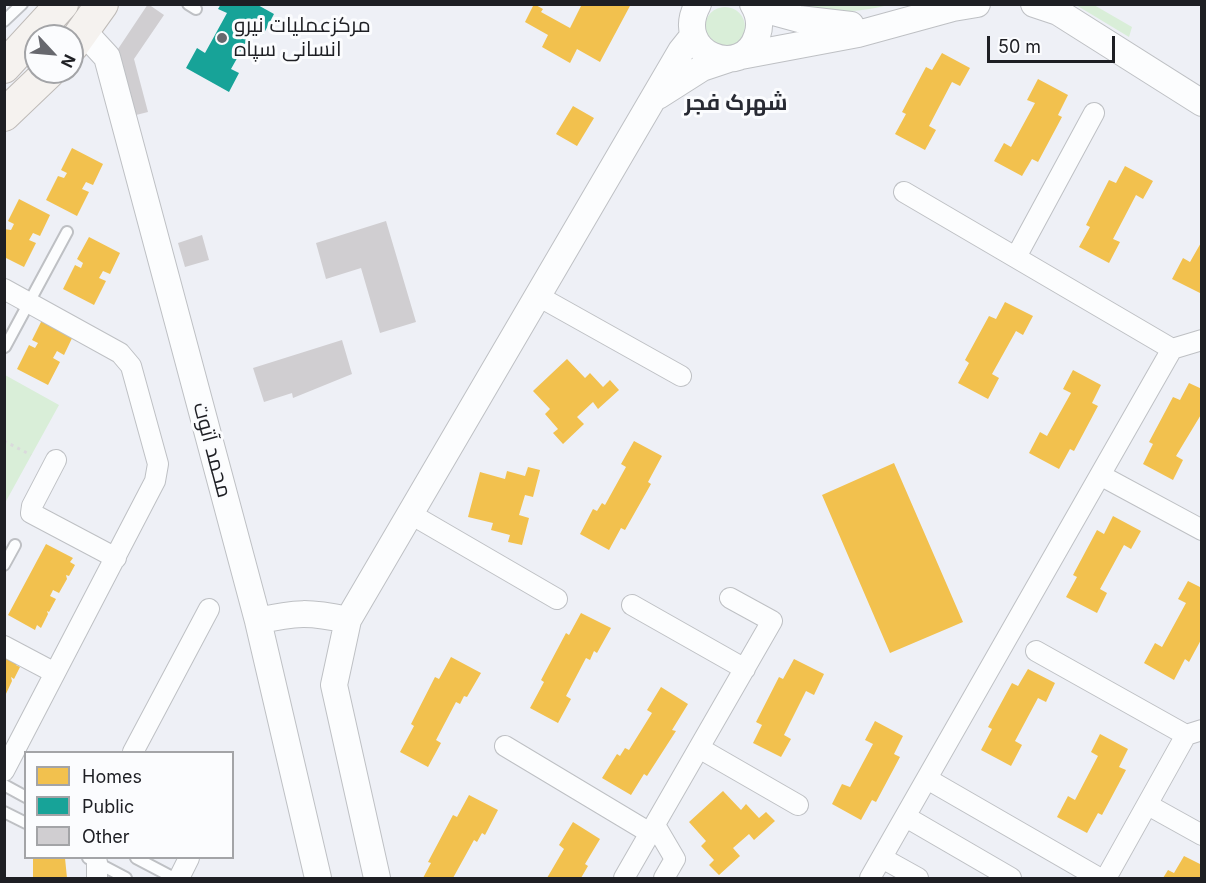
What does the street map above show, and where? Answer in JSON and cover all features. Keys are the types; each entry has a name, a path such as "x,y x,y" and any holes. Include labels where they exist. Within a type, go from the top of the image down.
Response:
{"main road":[{"path":"84,30 102,4"},
{"path":"4,67 59,7"},
{"path":"4,115 36,84"}],"street":[{"path":"655,98 702,68 735,58 858,34 953,8 977,4"},
{"path":"1034,4 1058,12 1202,103"},
{"path":"735,58 756,39 759,28 754,6 824,24 885,27"},
{"path":"694,15 708,54 735,58"},
{"path":"377,879 334,686 348,620 655,98 681,51 694,15"},
{"name":"محمد آتوت","path":"84,43 106,57 258,621 318,879"},
{"path":"1016,257 1094,113"},
{"path":"904,192 1172,349"},
{"path":"4,289 120,353 131,366 158,465 155,481 4,771"},
{"path":"538,296 681,376"},
{"path":"870,879 929,780 1172,349 1202,340"},
{"path":"56,460 32,506 31,513 116,558"},
{"path":"1100,475 1202,530"},
{"path":"409,513 557,599"},
{"path":"624,879 772,621 730,598"},
{"path":"632,605 745,669"},
{"path":"134,751 209,609"},
{"path":"258,621 294,613 312,612 348,620"},
{"path":"4,646 55,673"},
{"path":"1036,651 1194,732 1148,805 1106,879"},
{"path":"505,746 652,829 675,859 664,879"},
{"path":"699,748 798,805"},
{"path":"929,780 1100,879"},
{"path":"1148,805 1202,835"},
{"path":"906,817 1011,879"},
{"path":"882,858 918,879"},
{"path":"179,879 189,859"}],"lane":[{"path":"4,21 22,4"},
{"path":"5,347 67,232"},
{"path":"4,565 15,545"},
{"path":"4,785 24,796"},
{"path":"4,812 24,822"},
{"path":"138,859 174,879"},
{"path":"94,866 126,879"}],"path":[{"path":"4,441 31,455"}],"green space":[{"path":"795,5 888,5 864,10 842,11"},
{"path":"1076,5 1094,5 1132,27 1129,37"},
{"path":"725,7 733,8 739,13 744,19 744,35 739,41 733,46 725,47 717,46 711,41 706,35 705,27 706,19 711,13 717,8"},
{"path":"5,375 59,405 5,503"}],"building: Homes":[{"path":"534,4 543,9 541,12 570,28 582,4 631,4 600,62 577,49 570,63 542,47 548,35 525,22"},
{"path":"942,53 970,68 960,86 952,82 929,126 936,130 925,150 895,134 906,114 902,112 926,67 932,70"},
{"path":"1038,79 1068,95 1058,115 1062,117 1038,162 1032,159 1022,176 994,161 1004,143 1011,147 1035,103 1027,100"},
{"path":"573,106 594,118 577,146 556,134"},
{"path":"72,148 103,164 93,185 86,182 82,189 89,192 77,216 46,200 58,176 64,178 67,173 61,170"},
{"path":"1125,166 1153,181 1143,199 1136,195 1113,239 1120,242 1109,263 1079,247 1090,227 1086,225 1109,180 1116,183"},
{"path":"19,199 50,215 40,236 33,233 29,240 36,243 24,267 4,257 4,229 11,230 14,224 8,221"},
{"path":"89,237 120,253 110,274 103,271 99,278 106,281 94,305 63,289 75,265 81,268 83,263 77,259"},
{"path":"1202,241 1202,294 1172,279 1183,258 1190,262"},
{"path":"1005,302 1033,316 1023,335 1016,331 992,374 999,378 988,399 958,383 969,363 965,360 989,316 996,319"},
{"path":"43,318 74,334 64,355 57,351 53,358 60,362 48,385 17,369 29,345 35,348 38,343 32,340"},
{"path":"567,359 585,378 590,373 603,387 610,380 619,390 598,409 593,402 577,417 584,424 563,444 553,433 558,429 545,414 550,409 533,391"},
{"path":"1073,370 1101,385 1092,403 1098,406 1074,451 1070,449 1059,469 1029,453 1040,432 1047,436 1071,393 1063,389"},
{"path":"1189,383 1202,389 1202,413 1176,456 1183,460 1173,480 1143,464 1153,444 1149,442 1173,397 1180,400"},
{"path":"634,441 662,456 648,482 651,484 625,530 621,528 609,550 580,534 593,509 597,511 602,503 605,505 626,467 621,464"},
{"path":"894,463 963,622 890,653 822,495"},
{"path":"528,467 540,470 533,497 525,495 519,515 529,518 522,545 508,542 510,535 491,530 493,523 468,517 480,472 505,479 507,471 525,476"},
{"path":"1113,516 1141,531 1131,549 1124,545 1100,589 1107,593 1097,613 1066,597 1077,577 1073,575 1097,530 1104,534"},
{"path":"46,544 73,558 70,562 75,565 69,576 66,575 67,579 59,593 53,590 50,596 56,599 49,612 47,611 48,614 41,628 37,625 35,630 8,615"},
{"path":"1188,581 1202,588 1202,638 1189,662 1185,659 1174,680 1144,663 1155,643 1162,647 1186,603 1178,599"},
{"path":"581,613 611,628 597,653 594,651 590,660 586,658 566,696 571,699 558,723 530,708 544,682 541,680 566,633 569,635"},
{"path":"5,653 18,660 16,665 20,667 14,679 11,677 12,681 5,696"},
{"path":"451,657 481,673 467,697 464,696 460,704 456,702 436,740 441,743 428,767 400,752 414,726 411,724 435,677 439,679"},
{"path":"794,659 824,674 814,695 806,691 784,735 791,739 781,757 753,743 762,725 756,722 779,677 783,679"},
{"path":"1028,669 1055,683 1046,702 1038,698 1015,741 1022,745 1011,766 981,750 992,729 988,727 1012,683 1018,686"},
{"path":"661,687 688,704 672,730 676,731 647,776 644,774 631,795 602,778 617,754 620,756 625,748 629,750 652,713 647,710"},
{"path":"875,721 903,736 894,754 900,757 876,802 872,800 861,820 832,804 842,784 850,787 873,744 865,740"},
{"path":"1100,734 1128,749 1119,767 1126,770 1102,815 1098,813 1087,833 1057,817 1068,796 1075,800 1098,756 1091,752"},
{"path":"723,791 741,810 746,804 759,818 766,812 775,821 754,840 749,834 733,848 740,856 719,875 709,865 714,860 701,846 706,841 689,822"},
{"path":"469,795 498,810 485,835 482,833 477,842 474,840 453,878 423,878 431,863 428,862 453,815 457,817"},
{"path":"573,822 600,839 585,864 588,866 581,878 547,878 564,849 559,845"},
{"path":"1184,856 1202,865 1202,878 1163,878 1168,870 1174,873"},
{"path":"33,859 65,859 67,878 33,878"}],"building: Public":[{"path":"221,4 256,4 274,14 263,35 253,30 231,69 239,73 229,92 186,68 197,48 205,53 227,13 218,9"}],"building: Other":[{"path":"148,4 164,15 134,59 148,112 132,116 116,52"},
{"path":"386,221 416,322 380,333 361,268 326,279 316,243"},
{"path":"202,235 209,260 185,267 178,243"},
{"path":"342,340 352,374 293,398 292,393 264,402 253,368"}],"place":[{"name":"مرکزعملیات نیرو انسانی سپاه","path":"222,38"}],"district":[{"name":"شهرک فجر","path":"736,103"}]}
